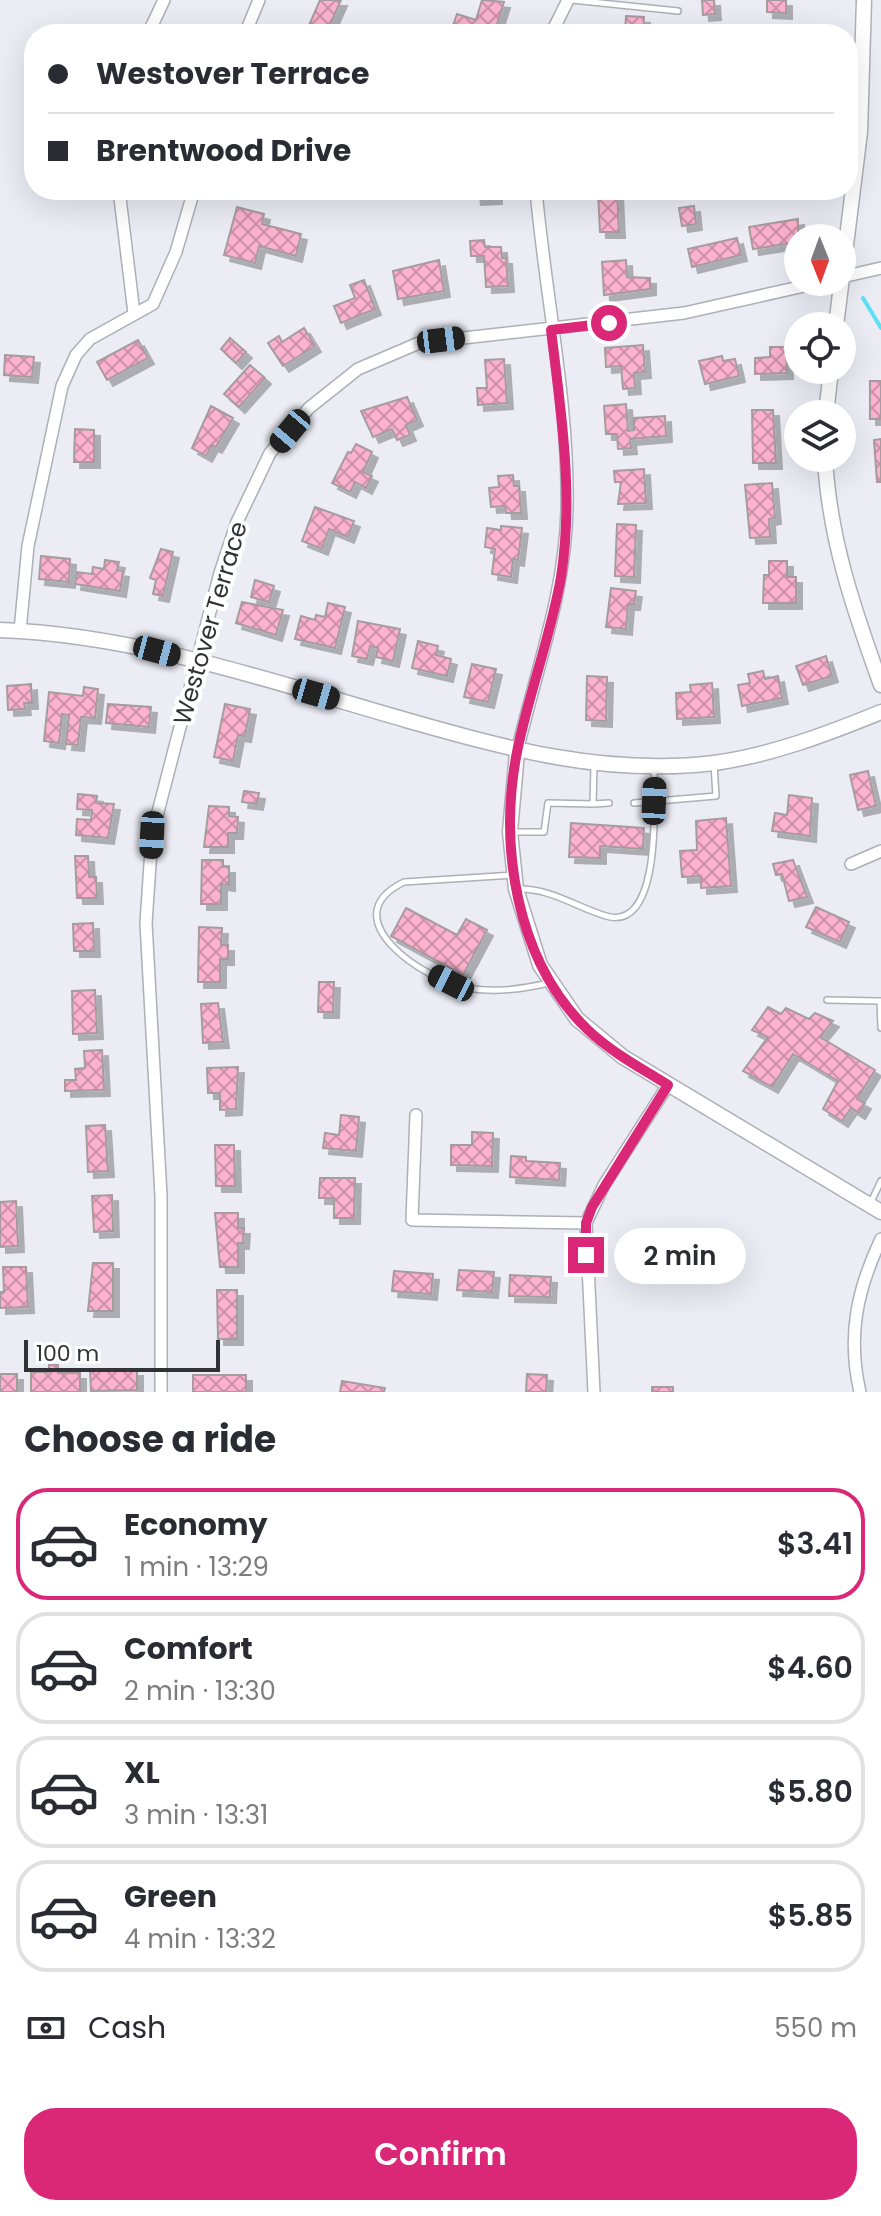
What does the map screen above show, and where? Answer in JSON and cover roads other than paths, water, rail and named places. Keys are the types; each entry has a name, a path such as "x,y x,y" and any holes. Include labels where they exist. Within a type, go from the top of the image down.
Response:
{"street":[{"path":"153,24 164,0"},
{"path":"249,24 259,0"},
{"path":"557,24 570,0"},
{"path":"858,148 864,0"},
{"path":"120,200 134,313"},
{"path":"20,631 28,546 62,386 76,355 90,339 153,304 160,293 191,200"},
{"path":"537,200 566,470 564,552 552,617 517,752 510,832 515,882 540,965 591,1032 668,1085 771,1142 875,1208"},
{"path":"849,224 852,200"},
{"path":"856,274 881,268"},
{"name":"Westover Terrace","path":"161,1392 161,1196 146,923 152,835 237,522 270,453 309,408 358,369 419,343 684,313 784,291"},
{"path":"826,472 833,534 845,583 881,685"},
{"path":"0,630 129,644 517,752 594,765 714,763 815,739 881,712"},
{"path":"851,864 881,851"},
{"path":"594,1392 586,1223 604,1185 668,1085"},
{"path":"416,1115 412,1220 586,1223"},
{"path":"860,1392 851,1346 855,1312 866,1273 881,1239"}],"lane":[{"path":"570,0 678,11"},
{"path":"634,803 716,796 714,763"},
{"path":"593,804 594,765"},
{"path":"551,982 497,991 451,983 393,950 377,924 378,907 388,890 404,882 515,882 610,917 628,916 641,904 653,855 655,766"},
{"path":"510,832 544,832 548,803 609,803"},
{"path":"827,1000 880,1001 881,1028"},
{"path":"875,1208 881,1181"}],"waterway":[{"path":"863,298 881,328"}]}
